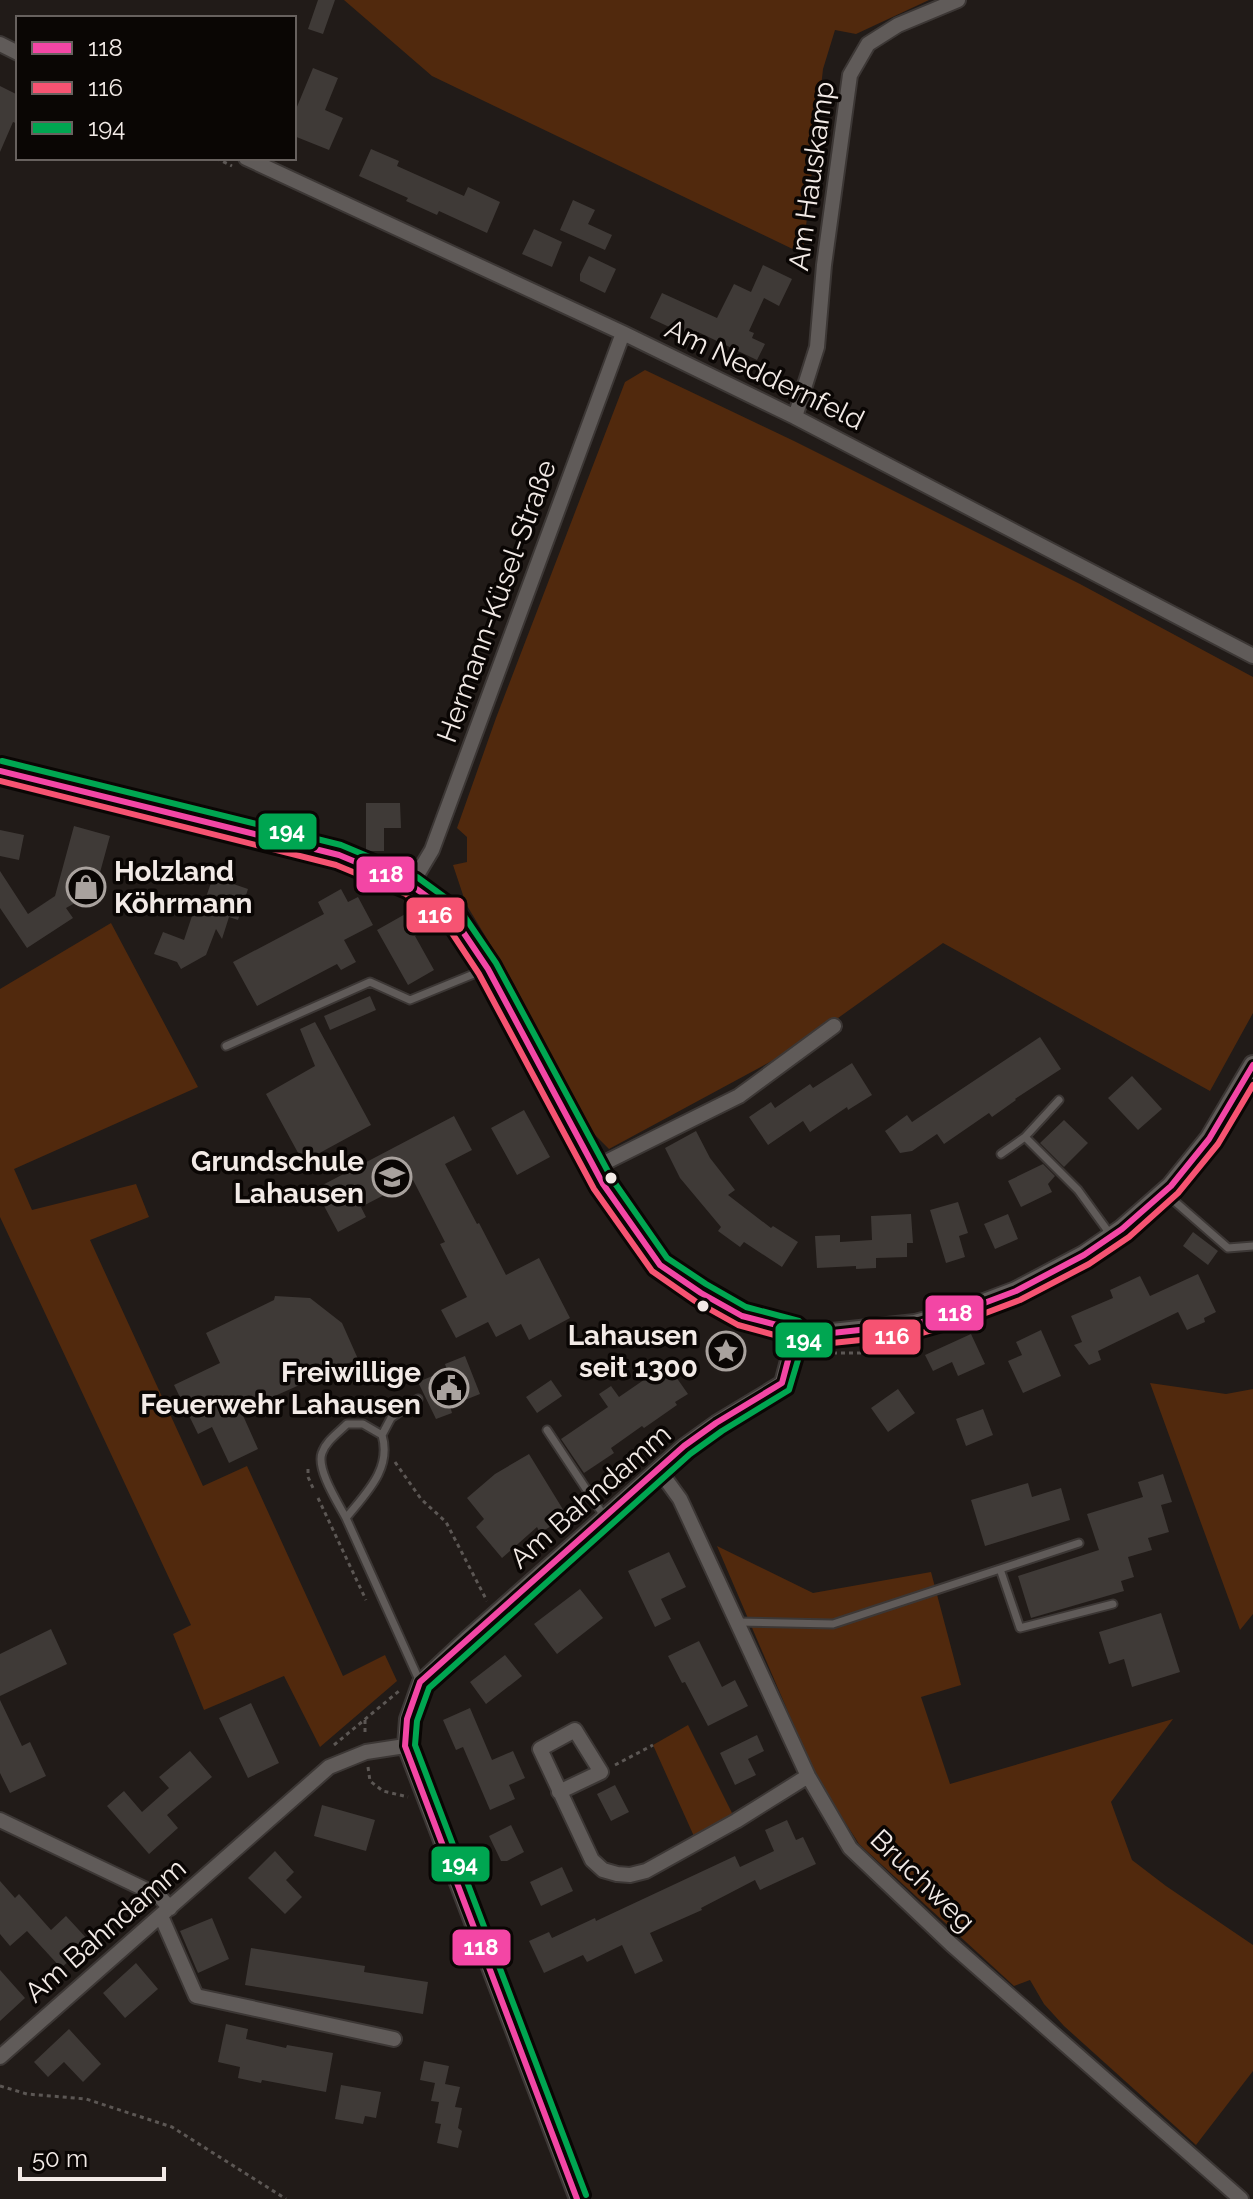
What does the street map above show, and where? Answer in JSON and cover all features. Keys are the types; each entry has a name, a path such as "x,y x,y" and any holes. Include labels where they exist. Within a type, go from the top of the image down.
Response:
{"street":[{"name":"Am Hauskamp","path":"795,417 817,347 824,265 850,75 868,44 898,25 958,0"},
{"name":"Am Neddernfeld","path":"250,160 623,333 795,417 1253,656"},
{"name":"Hermann-Küsel-Straße","path":"411,885 432,850 623,333"},
{"path":"0,771 339,855 411,885 451,914 488,969 594,1168 660,1265 742,1316 796,1330 832,1333 915,1324 963,1311 1016,1291 1084,1255 1164,1192 1209,1139 1253,1065"},
{"path":"594,1168 739,1096 834,1026"},
{"name":"Am Bahndamm","path":"0,2057 329,1767 366,1752 405,1746 407,1719 420,1682 684,1446 782,1383 796,1330"},
{"name":"Bruchweg","path":"659,1470 680,1499 808,1776 850,1848 951,1944 1241,2199"},
{"path":"559,1792 601,1772 575,1730 540,1749 559,1792 592,1860 603,1870 630,1875 646,1871 696,1844 808,1776"},
{"path":"405,1746 577,2199"},
{"path":"0,1820 159,1896 196,1996 394,2039"}],"lane":[{"path":"226,1046 370,982 410,1000 488,969"},
{"path":"1001,1154 1025,1137 1059,1100"},
{"path":"1025,1137 1078,1190 1112,1236"},
{"path":"1164,1192 1228,1248 1253,1246"},
{"path":"382,1435 391,1418 418,1399"},
{"path":"346,1518 376,1480 387,1450 382,1435 363,1424 347,1424 329,1441 320,1456 323,1472 420,1682"},
{"path":"547,1430 604,1516"},
{"path":"737,1622 833,1624 1079,1543"},
{"path":"1000,1569 1020,1628 1113,1604"}],"path":[{"path":"387,1450 421,1499 446,1522 494,1615"},
{"path":"365,1720 370,1781 383,1791 408,1797 422,1796"},
{"path":"601,1772 653,1745"},
{"path":"0,2086 27,2094 86,2099 172,2127 286,2199"}],"shaded area":[{"path":"344,0 929,0 856,34 835,30 823,69 803,254 432,76"},
{"path":"645,370 1080,584 1253,677 1253,1013 1210,1091 943,943 796,1048 609,1149 585,1125 514,984 466,904 453,865 467,862 467,837 457,828 625,382"},
{"path":"111,923 198,1087 14,1169 32,1210 136,1184 149,1217 90,1240 203,1486 247,1466 343,1676 385,1655 397,1681 320,1747 284,1676 204,1710 173,1634 191,1625 0,1217 0,989"},
{"path":"1150,1383 1226,1394 1253,1389 1253,1614 1240,1630"},
{"path":"717,1546 813,1593 931,1572 961,1685 921,1697 950,1784 1173,1719 1111,1802 1132,1860 1253,1945 1253,2071 1196,2145 1064,2026 1044,2004 1030,1980 1014,1986 859,1844 816,1777"},
{"path":"688,1725 736,1821 697,1843 653,1745"}],"building":[{"path":"318,0 335,0 323,34 308,29"},
{"path":"313,68 338,78 325,110 343,118 329,150 296,137 296,109"},
{"path":"0,86 16,94 16,123 13,122 0,152"},
{"path":"371,149 399,161 397,166 464,196 468,187 500,202 487,233 439,211 437,215 359,176"},
{"path":"573,200 595,210 588,224 612,235 605,250 560,230"},
{"path":"534,229 562,242 552,267 522,254"},
{"path":"589,256 616,269 605,293 580,281"},
{"path":"763,265 792,279 779,306 764,298 749,331 754,333 752,338 765,344 757,360 698,332 695,339 650,318 662,293 717,318 734,284 751,292"},
{"path":"366,803 400,803 401,828 384,828 384,851 366,851"},
{"path":"74,826 110,836 93,898 78,894 75,903 66,908 73,918 27,948 0,908 0,871 28,914 55,896"},
{"path":"0,830 24,835 19,860 0,856"},
{"path":"213,877 248,889 238,920 229,917 222,939 216,929 206,955 181,969 177,962 154,954 163,932 184,940 197,901 204,903"},
{"path":"341,889 348,902 358,897 373,925 344,940 356,962 341,970 337,964 257,1006 233,962 324,914 318,902"},
{"path":"416,908 427,929 415,936 434,970 408,985 377,930"},
{"path":"370,996 376,1010 330,1030 324,1016"},
{"path":"315,1022 371,1125 303,1162 266,1094 315,1066 300,1029"},
{"path":"1040,1037 1061,1069 992,1117 989,1113 944,1144 937,1134 912,1151 900,1153 885,1131 907,1115 912,1122"},
{"path":"852,1063 872,1095 848,1110 847,1107 810,1132 803,1121 768,1145 749,1117 771,1102 775,1108 810,1084 813,1088"},
{"path":"1132,1076 1162,1109 1138,1130 1108,1098"},
{"path":"524,1110 550,1157 517,1175 491,1128"},
{"path":"454,1116 472,1150 445,1164 506,1275 539,1258 570,1318 529,1340 521,1324 496,1337 488,1322 456,1338 441,1310 467,1297 440,1244 445,1242 413,1180 361,1207 366,1217 338,1232 315,1189"},
{"path":"1064,1120 1088,1143 1064,1167 1040,1143"},
{"path":"696,1131 710,1158 735,1190 728,1195 771,1228 773,1226 798,1242 782,1267 744,1242 740,1247 718,1231 721,1227 680,1178 665,1148"},
{"path":"1043,1164 1055,1176 1048,1184 1052,1192 1021,1207 1008,1181"},
{"path":"958,1202 968,1233 959,1236 965,1257 946,1263 930,1210"},
{"path":"911,1214 913,1243 907,1243 907,1257 876,1258 876,1268 817,1268 815,1236 840,1235 840,1242 872,1240 871,1216"},
{"path":"1008,1214 1018,1239 995,1249 984,1224"},
{"path":"1193,1232 1218,1251 1208,1265 1183,1246"},
{"path":"1198,1274 1216,1312 1204,1318 1205,1322 1187,1330 1178,1312 1098,1351 1101,1360 1089,1365 1074,1345 1082,1342 1071,1316 1113,1298 1110,1290 1140,1276 1150,1296"},
{"path":"275,1296 310,1298 342,1323 358,1359 241,1411 258,1449 229,1463 212,1427 198,1434 174,1385 220,1363 206,1333 274,1300"},
{"path":"1041,1330 1061,1376 1023,1393 1008,1361 1022,1355 1016,1342"},
{"path":"971,1334 985,1364 958,1376 952,1362 933,1371 925,1355"},
{"name":"Freiwillige Feuerwehr Lahausen","path":"465,1356 480,1394 450,1406 452,1413 436,1419 418,1382 447,1370 445,1364"},
{"path":"667,1364 688,1394 675,1402 677,1405 611,1448 614,1453 584,1473 561,1439 608,1407 599,1394 611,1386 619,1397"},
{"path":"551,1380 562,1396 537,1413 526,1397"},
{"path":"898,1389 915,1413 888,1432 871,1408"},
{"path":"983,1409 993,1435 966,1446 956,1419"},
{"path":"529,1454 567,1516 540,1533 537,1527 502,1558 476,1527 484,1519 467,1498 495,1474"},
{"path":"1163,1474 1172,1502 1161,1505 1169,1532 1148,1538 1152,1550 1128,1557 1134,1577 1121,1581 1124,1591 1031,1618 1018,1576 1099,1550 1087,1514 1143,1497 1138,1482"},
{"path":"1028,1483 1032,1497 1061,1488 1070,1520 985,1546 971,1500"},
{"path":"669,1552 686,1587 661,1599 671,1619 655,1627 628,1571"},
{"path":"580,1589 603,1618 557,1654 534,1624"},
{"path":"1161,1613 1180,1672 1132,1687 1124,1659 1109,1664 1099,1632"},
{"path":"51,1629 67,1664 0,1696 0,1654"},
{"path":"699,1641 722,1687 735,1680 748,1706 708,1726 668,1656"},
{"path":"505,1655 522,1676 486,1704 470,1682"},
{"path":"0,1700 22,1746 30,1742 46,1776 10,1793 0,1773"},
{"path":"251,1703 279,1763 248,1778 219,1718"},
{"path":"470,1708 492,1760 513,1751 525,1778 509,1785 515,1799 490,1810 463,1747 456,1750 443,1720"},
{"path":"757,1735 764,1751 748,1759 756,1775 735,1785 720,1753"},
{"path":"190,1751 212,1777 167,1815 178,1828 149,1854 107,1806 124,1791 142,1812 169,1788 159,1777"},
{"path":"615,1785 629,1812 611,1821 597,1794"},
{"path":"322,1805 375,1820 366,1851 314,1836"},
{"path":"787,1820 796,1840 803,1837 816,1864 760,1890 755,1880 702,1910 650,1933 663,1961 635,1974 622,1945 587,1962 583,1955 544,1973 529,1941 549,1932 552,1938 595,1918 596,1921 735,1856 740,1867 774,1851 765,1830"},
{"path":"511,1825 524,1852 501,1861 489,1836"},
{"path":"275,1851 294,1872 286,1880 302,1897 285,1914 248,1878"},
{"path":"562,1867 573,1891 541,1906 530,1882"},
{"path":"0,1881 15,1898 19,1894 51,1930 66,1916 90,1942 61,1968 27,1931 10,1946 0,1934"},
{"path":"212,1918 229,1959 198,1973 180,1931"},
{"path":"251,1948 365,1966 364,1972 428,1982 423,2014 245,1985"},
{"path":"136,1963 158,1989 125,2018 103,1993"},
{"path":"0,1970 25,1998 0,2021"},
{"path":"226,2024 248,2029 246,2039 286,2048 287,2045 333,2053 326,2092 238,2078 240,2067 218,2062"},
{"path":"69,2029 101,2064 83,2082 64,2062 48,2077 34,2062"},
{"path":"424,2061 449,2066 445,2084 460,2087 455,2107 462,2108 458,2148 437,2143 441,2124 435,2123 439,2102 431,2101 435,2083 420,2080"},
{"path":"341,2085 381,2092 376,2118 365,2116 363,2124 335,2119"}],"transit line":[{"name":"194","path":"2,761 341,845 417,877 458,907 496,963 612,1179 667,1258 746,1307 799,1321 805,1326 806,1333 789,1390 690,1454 429,1688 417,1721 415,1745 586,2195"},
{"name":"118","path":"0,771 339,855 411,885 451,914 488,969 603,1184 660,1265 742,1316 796,1330 832,1333 915,1324 963,1311 1016,1291 1084,1255 1122,1229 1171,1186 1209,1139 1253,1065"},
{"name":"116","path":"0,781 336,865 406,894 444,921 479,974 594,1189 652,1271 695,1301 738,1325 793,1340 832,1343 918,1334 1020,1300 1089,1264 1129,1237 1178,1193 1218,1144 1253,1085"},
{"name":"118","path":"577,2199 405,1746 407,1719 420,1682 684,1446 782,1383 796,1330"}],"place":[{"name":"Holzland Köhrmann","path":"86,887"},
{"name":"Grundschule Lahausen","path":"392,1177"},
{"name":"Lahausen seit 1300","path":"726,1351"},
{"name":"Freiwillige Feuerwehr Lahausen","path":"449,1388"}]}
